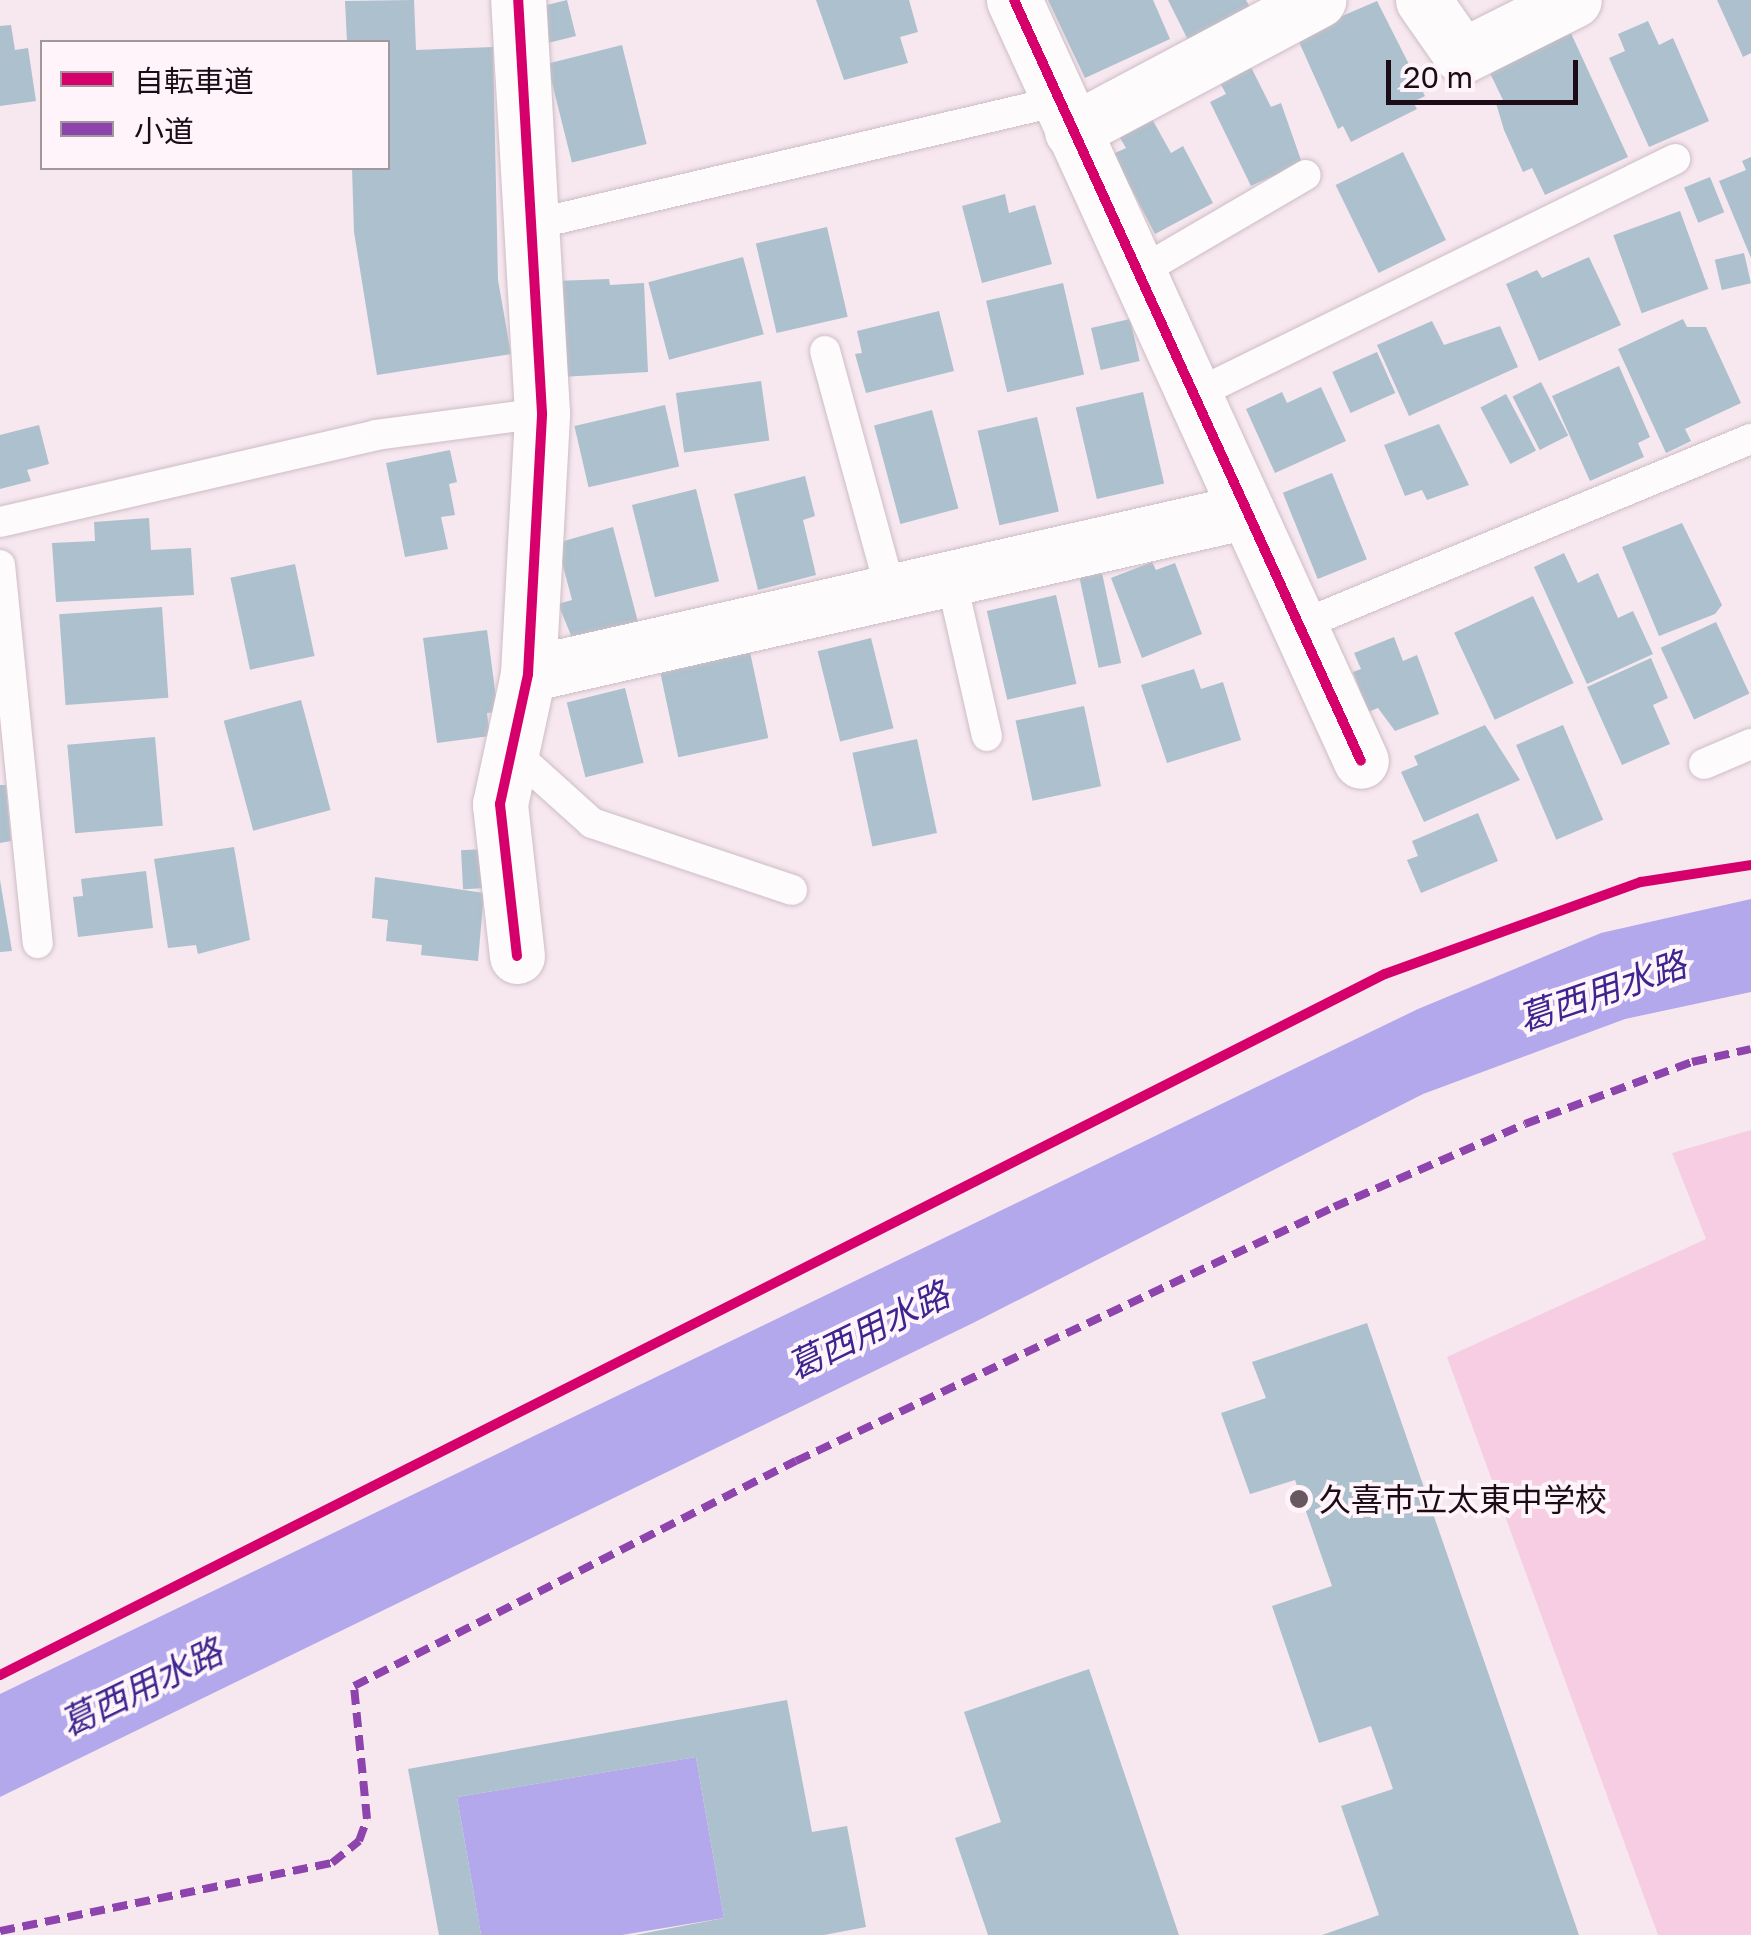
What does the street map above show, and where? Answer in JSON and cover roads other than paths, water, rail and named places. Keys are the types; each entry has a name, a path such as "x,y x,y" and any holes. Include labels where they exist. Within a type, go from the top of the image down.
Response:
{"street":[{"path":"518,0 542,413 528,674 500,804 518,956"},
{"path":"1014,0 1361,761"},
{"path":"1066,116 1318,0"},
{"path":"1424,0 1462,56 1574,0"},
{"path":"528,674 1247,511"}],"lane":[{"path":"531,225 1066,116"},
{"path":"1194,395 1675,159"},
{"path":"1138,273 1306,175"},
{"path":"825,351 891,592"},
{"path":"0,522 376,435 542,413"},
{"path":"1299,626 1751,439"},
{"path":"0,565 38,943"},
{"path":"950,578 987,736"},
{"path":"1704,764 1751,744"},
{"path":"511,750 592,823 792,890"}],"water":[{"name":"葛西用水路","path":"1751,899 1751,992 1625,1019 1423,1094 975,1322 0,1797 0,1694 1418,1009 1601,933"},
{"path":"696,1757 724,1918 622,1935 481,1935 457,1797"}],"place":[{"name":"久喜市立太東中学校","path":"1299,1499"}]}
